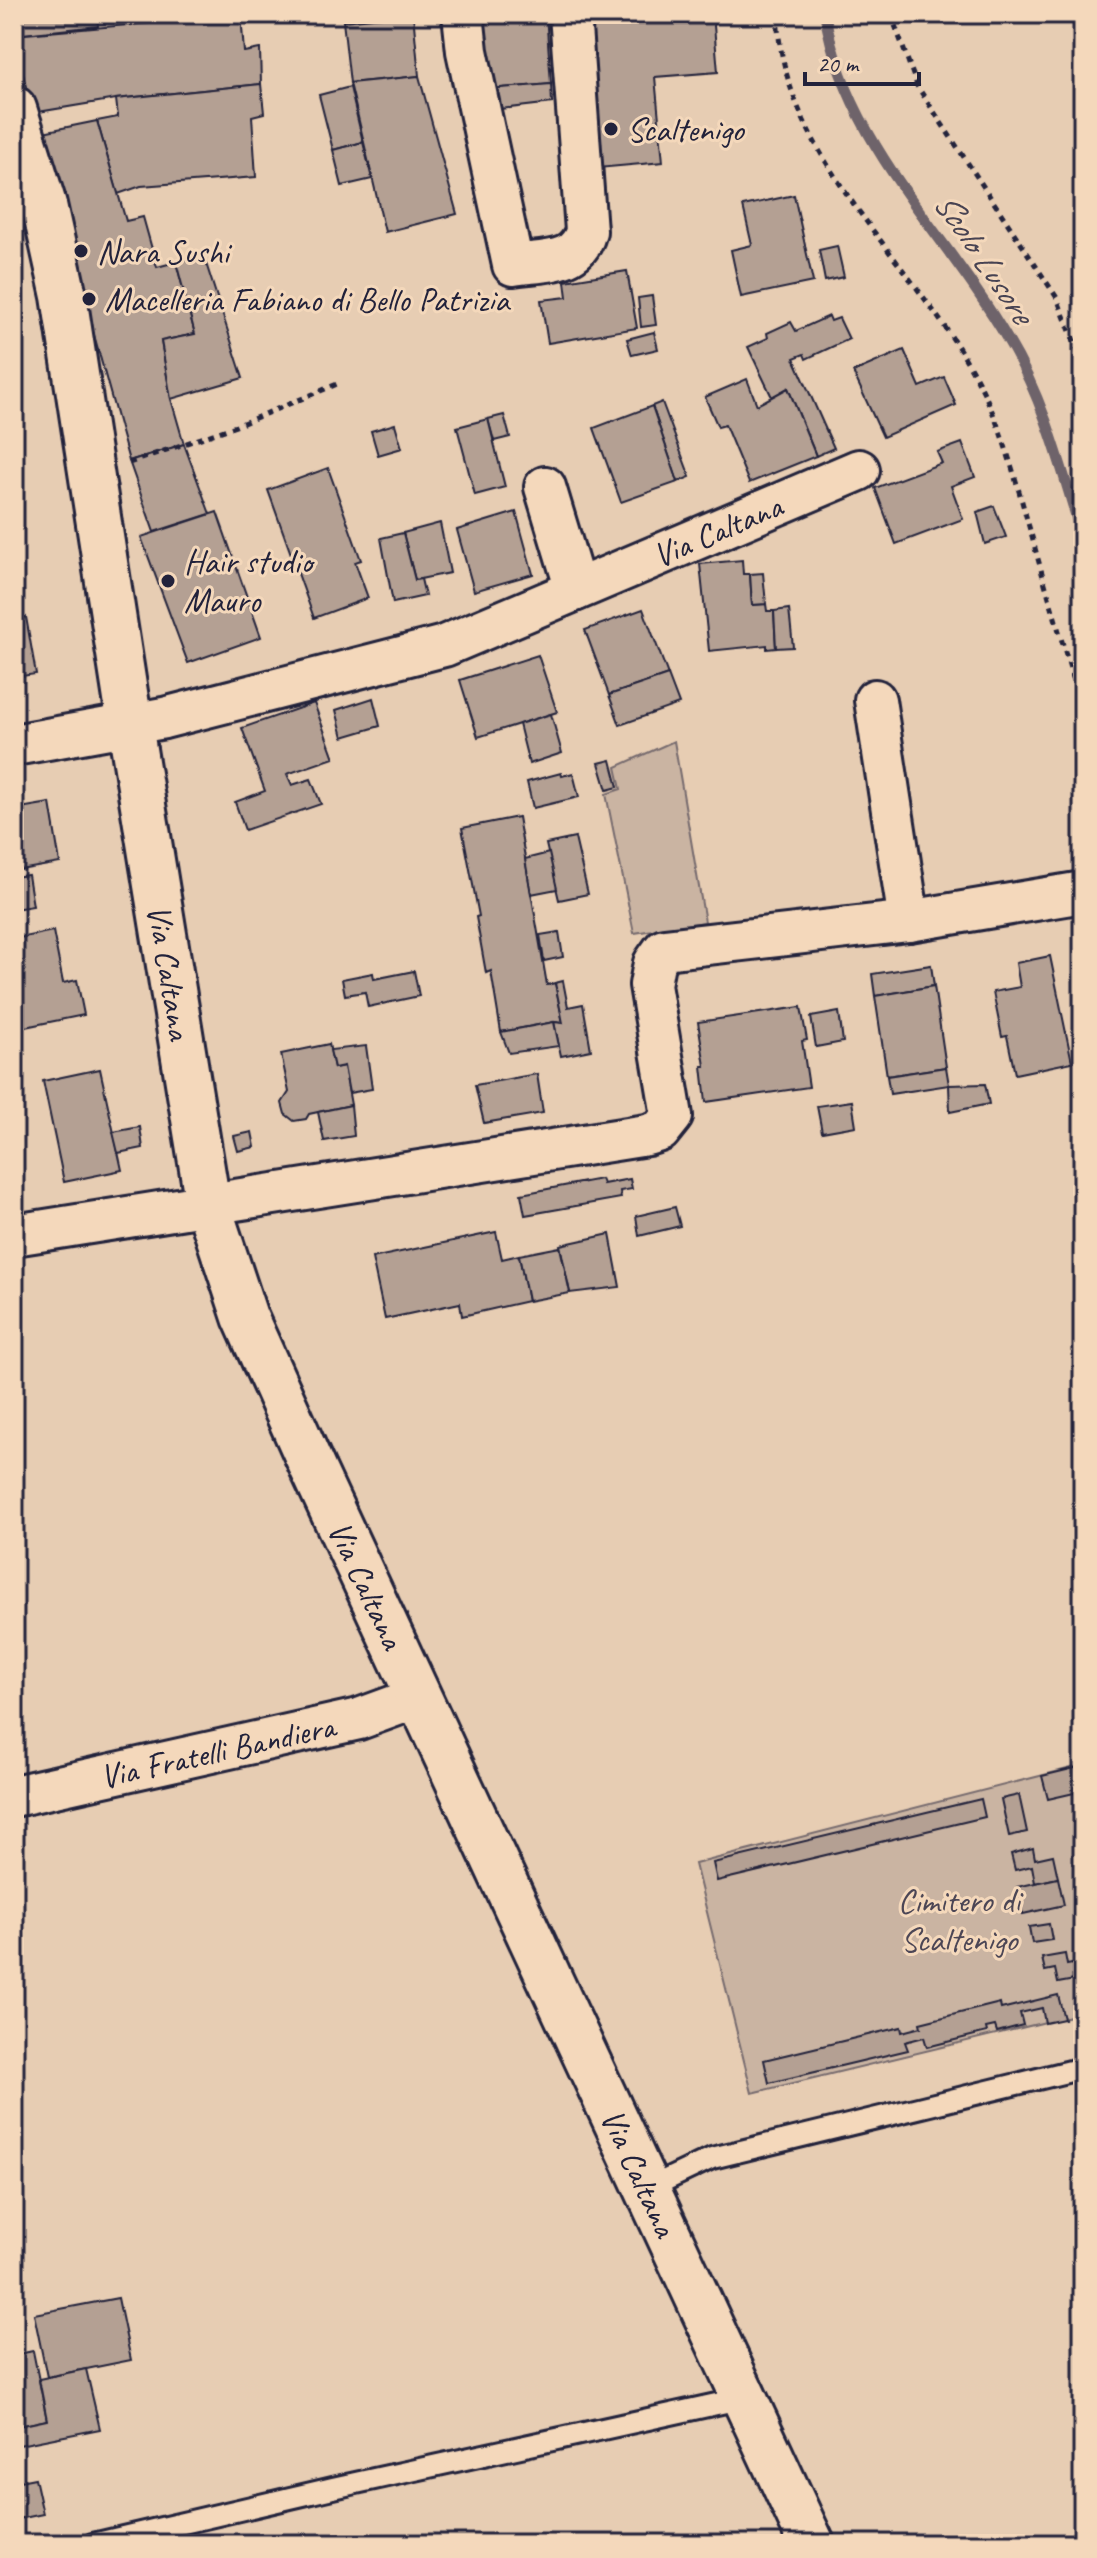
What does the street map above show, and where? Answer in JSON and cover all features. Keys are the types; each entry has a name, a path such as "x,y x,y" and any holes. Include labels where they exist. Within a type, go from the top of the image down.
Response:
{"main road":[{"name":"Via Caltana","path":"14,109 44,205 54,250 208,1205 245,1317 812,2544"}],"street":[{"path":"463,14 467,51 513,265 571,256 582,245 586,231 570,14"},
{"name":"Via Caltana","path":"130,725 444,646 859,470"},
{"path":"545,487 576,590"},
{"path":"875,700 909,921"},
{"path":"14,745 130,725"},
{"path":"14,1235 660,1131 672,1116 650,985 654,963 664,949 909,921 1083,892"},
{"name":"Via Fratelli Bandiera","path":"14,1796 359,1719 419,1697"}],"lane":[{"path":"649,2188 712,2158 1083,2068"},
{"path":"93,2544 744,2398"}],"path":[{"path":"777,14 787,76 812,135 842,186 949,332 984,394 1009,458 1083,705"},
{"path":"891,14 917,86 1057,298 1083,364"},
{"path":"91,469 125,464 236,426 342,382"}],"green space":[{"path":"674,741 705,922 634,933 606,794 621,789 616,767"},
{"name":"Cimitero di Scaltenigo","path":"1083,1765 1083,2013 752,2093 695,1864"}],"building":[{"path":"14,14 97,14 98,26 14,35"},
{"path":"413,14 419,76 350,83 343,21"},
{"path":"483,14 546,14 551,84 489,89"},
{"path":"713,14 718,72 655,77 663,162 598,168 585,16"},
{"path":"241,15 244,52 260,49 261,84 116,99 32,113 14,35"},
{"path":"419,76 457,214 385,232 350,83"},
{"path":"261,84 264,113 252,116 256,177 141,186 118,194 97,121 118,117 116,99"},
{"path":"551,84 552,103 492,110 489,89"},
{"path":"350,87 363,142 333,150 319,95"},
{"path":"97,121 126,221 143,217 157,267 176,262 195,334 161,341 171,399 184,444 129,461 38,133"},
{"path":"363,142 372,179 342,186 333,150"},
{"path":"794,195 813,282 741,297 731,250 752,245 743,206"},
{"path":"837,246 844,277 825,281 819,250"},
{"path":"203,254 243,378 171,399 161,341 195,334 176,262"},
{"path":"627,271 637,328 548,343 541,300 567,297 565,281"},
{"path":"652,296 656,325 641,327 638,298"},
{"path":"829,316 831,321 839,318 849,339 806,359 804,354 794,358 834,448 816,456 788,388 772,397 748,347 768,338 767,333 791,322 796,331"},
{"path":"654,332 658,349 632,355 627,339"},
{"path":"904,350 920,387 944,377 956,405 883,437 853,372"},
{"path":"747,379 757,405 788,388 816,456 749,483 725,425 718,427 705,397"},
{"path":"662,402 690,477 678,482 652,406"},
{"path":"652,406 678,482 621,502 594,428"},
{"path":"504,415 510,437 494,441 488,419"},
{"path":"488,419 505,487 475,495 457,427"},
{"path":"395,424 402,448 378,455 371,431"},
{"path":"962,443 975,477 951,486 963,519 896,544 875,488 942,463 937,452"},
{"path":"184,444 210,514 154,532 129,461"},
{"path":"328,468 361,560 355,562 368,598 314,618 268,490"},
{"path":"994,506 1006,537 985,544 977,512"},
{"path":"217,512 261,637 188,663 141,537"},
{"path":"516,512 533,574 474,591 457,530"},
{"path":"440,523 450,573 415,580 403,533"},
{"path":"403,533 415,580 421,579 425,596 393,603 381,538"},
{"path":"742,560 743,574 750,574 752,605 766,604 767,611 774,611 776,648 767,649 767,645 709,651 700,564"},
{"path":"763,573 766,604 752,605 750,574"},
{"path":"643,609 668,675 609,695 585,630"},
{"path":"789,609 793,647 776,648 774,611"},
{"path":"26,617 36,674 14,677 14,619"},
{"path":"538,655 557,712 478,737 460,680"},
{"path":"668,675 679,704 620,725 609,695"},
{"path":"373,698 380,726 343,737 336,710"},
{"path":"314,703 334,758 287,774 292,785 311,779 321,804 245,830 235,802 265,791 242,728"},
{"path":"551,714 562,753 529,764 519,724"},
{"path":"611,760 618,787 607,790 599,763"},
{"path":"561,773 562,776 573,773 579,797 533,808 527,782"},
{"path":"50,803 60,863 14,871 14,809"},
{"path":"518,817 547,985 555,983 563,1023 501,1032 491,971 486,973 476,917 479,916 462,828"},
{"path":"575,838 588,894 559,900 546,844"},
{"path":"549,853 557,889 531,894 525,859"},
{"path":"28,875 33,906 14,909 14,877"},
{"path":"53,931 63,983 77,980 84,1015 20,1028 14,996 14,939"},
{"path":"559,932 563,957 544,961 540,935"},
{"path":"1050,956 1072,1062 1015,1074 1007,1036 1002,1037 993,992 1020,987 1016,963"},
{"path":"931,965 934,986 875,996 872,974"},
{"path":"414,971 419,996 368,1007 365,992 345,995 342,979 373,973 374,979"},
{"path":"563,981 568,1007 583,1004 591,1050 561,1056 554,1022 563,1023 555,983"},
{"path":"934,986 946,1067 887,1076 875,996"},
{"path":"801,1007 807,1040 802,1041 809,1087 706,1102 702,1066 705,1066 698,1022"},
{"path":"839,1012 843,1042 816,1047 811,1017"},
{"path":"554,1022 559,1046 509,1053 501,1032"},
{"path":"329,1044 334,1068 344,1066 351,1105 309,1114 306,1119 294,1121 285,1114 282,1103 289,1092 281,1054"},
{"path":"366,1046 372,1089 349,1093 344,1066 334,1068 330,1050"},
{"path":"946,1067 949,1085 890,1094 887,1076"},
{"path":"100,1069 122,1170 64,1182 43,1081"},
{"path":"537,1074 543,1113 484,1123 475,1085"},
{"path":"985,1084 989,1104 950,1112 949,1085"},
{"path":"852,1101 856,1126 822,1132 817,1106"},
{"path":"351,1105 354,1136 324,1141 318,1112"},
{"path":"140,1127 143,1148 118,1153 113,1132"},
{"path":"252,1132 255,1147 238,1151 234,1136"},
{"path":"601,1179 603,1184 630,1179 632,1189 620,1191 621,1198 525,1215 521,1194"},
{"path":"675,1207 680,1226 639,1236 636,1216"},
{"path":"496,1232 502,1259 519,1255 528,1301 462,1316 460,1303 385,1319 372,1258"},
{"path":"610,1234 620,1287 570,1293 560,1245"},
{"path":"560,1247 570,1293 528,1301 519,1255"},
{"path":"1083,1766 1083,1791 1048,1799 1042,1776"},
{"path":"1019,1795 1027,1832 1009,1836 1001,1799"},
{"path":"981,1799 985,1817 717,1881 713,1863"},
{"path":"1033,1848 1035,1859 1053,1855 1058,1878 1035,1883 1032,1866 1015,1870 1011,1854"},
{"path":"1058,1878 1064,1905 1023,1914 1017,1887"},
{"path":"1049,1924 1052,1940 1032,1943 1029,1927"},
{"path":"1065,1954 1067,1965 1077,1963 1080,1979 1058,1983 1055,1969 1045,1971 1042,1958"},
{"path":"1058,1995 1064,2019 1045,2023 1042,2008 1020,2013 1023,2025 997,2032 995,2026 986,2028 987,2032 927,2047 924,2037 905,2042 908,2050 769,2083 764,2060 901,2027 902,2032 921,2027 920,2023 1000,2003 1001,2009"},
{"path":"118,2298 131,2360 47,2377 34,2314"},
{"path":"33,2351 47,2420 14,2427 14,2355"},
{"path":"86,2369 100,2429 14,2446 14,2427 47,2420 39,2379"},
{"path":"35,2478 43,2514 14,2520 14,2482"}],"waterway":[{"name":"Scolo Lusore","path":"825,14 836,60 853,104 875,145 983,300 1021,363 1052,437 1083,539"}],"place":[{"name":"Scaltenigo","path":"611,129"},
{"name":"Nara Sushi","path":"81,251"},
{"name":"Macelleria Fabiano di Bello Patrizia","path":"89,299"},
{"name":"Hair studio Mauro","path":"168,581"}]}
